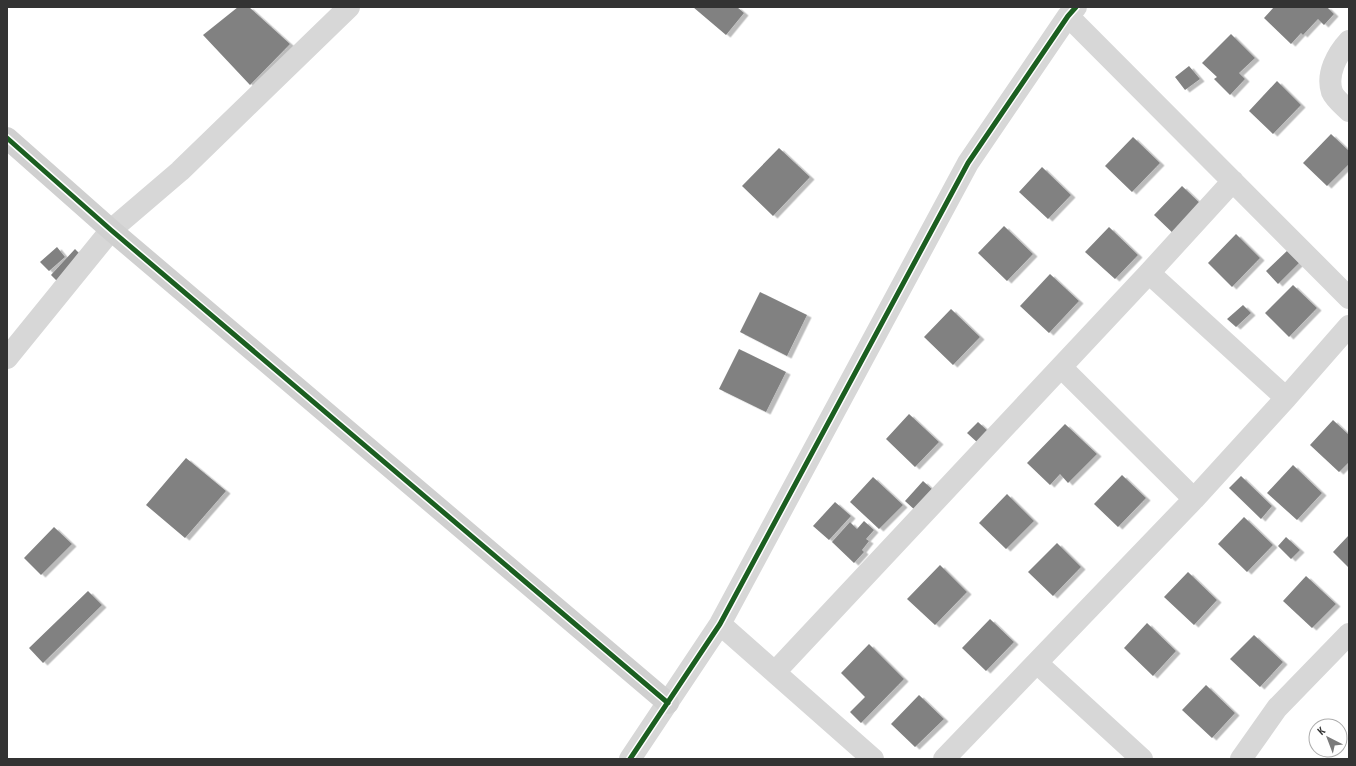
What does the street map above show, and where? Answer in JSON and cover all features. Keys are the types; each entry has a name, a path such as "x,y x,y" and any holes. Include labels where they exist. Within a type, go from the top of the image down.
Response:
{"street":[{"path":"7,358 111,230 180,171 349,7"},
{"path":"630,759 720,624 968,163 1072,12 1234,181 1349,298"},
{"path":"1349,41 1334,64 1330,79 1333,93 1349,110"},
{"path":"7,138 111,230 668,703"},
{"path":"775,672 1149,274 1234,181"},
{"path":"1149,274 1286,398"},
{"path":"944,759 1194,499 1349,326"},
{"path":"1061,367 1194,499"},
{"path":"720,624 873,759"},
{"path":"1241,759 1277,708 1349,634"},
{"path":"1036,663 1142,759"}],"building":[{"path":"238,7 249,7 290,44 250,85 203,35"},
{"path":"693,7 737,7 744,13 726,35"},
{"path":"1274,7 1327,7 1334,14 1324,25 1318,19 1303,35 1301,33 1291,44 1264,18"},
{"path":"1231,34 1255,58 1239,73 1245,79 1230,95 1214,79 1217,77 1202,63"},
{"path":"1189,66 1200,79 1185,90 1175,77"},
{"path":"1277,81 1301,105 1273,134 1249,111"},
{"path":"1331,134 1349,151 1349,164 1327,186 1303,163"},
{"path":"1133,137 1160,163 1132,192 1105,166"},
{"path":"779,148 810,177 773,216 742,186"},
{"path":"1042,167 1071,195 1048,219 1019,192"},
{"path":"1182,186 1206,209 1178,238 1154,215"},
{"path":"1004,226 1033,254 1007,281 978,253"},
{"path":"1109,227 1138,255 1115,279 1085,252"},
{"path":"1236,234 1260,258 1232,287 1208,263"},
{"path":"57,247 65,257 49,271 40,262"},
{"path":"75,249 85,259 61,285 51,275"},
{"path":"1289,249 1301,261 1278,284 1266,271"},
{"path":"1050,274 1079,301 1049,333 1020,306"},
{"path":"1293,285 1317,308 1289,337 1265,313"},
{"path":"760,292 807,315 787,356 740,332"},
{"path":"1243,305 1251,313 1236,327 1227,319"},
{"path":"951,309 980,337 953,365 924,337"},
{"path":"739,349 786,372 766,412 719,389"},
{"path":"909,414 939,442 915,467 886,439"},
{"path":"1333,420 1349,435 1349,462 1339,472 1310,445"},
{"path":"978,422 989,432 978,443 967,433"},
{"path":"1065,424 1097,454 1068,483 1060,474 1050,485 1027,463"},
{"path":"186,458 226,491 185,538 146,505"},
{"path":"1293,465 1322,493 1297,520 1267,493"},
{"path":"1122,475 1146,498 1118,527 1094,504"},
{"path":"1241,476 1272,506 1261,519 1229,488"},
{"path":"873,477 903,505 879,529 850,502"},
{"path":"923,481 934,491 916,511 905,501"},
{"path":"1007,494 1034,521 1006,549 979,523"},
{"path":"835,502 851,516 829,540 813,526"},
{"path":"1244,517 1273,545 1247,572 1218,544"},
{"path":"864,521 874,530 866,539 869,541 862,550 864,552 854,563 832,542 850,522 857,529"},
{"path":"54,527 72,544 41,575 24,558"},
{"path":"1349,535 1349,568 1333,552"},
{"path":"1286,537 1300,550 1291,559 1278,546"},
{"path":"1057,543 1081,567 1053,596 1028,572"},
{"path":"940,565 967,592 935,625 907,599"},
{"path":"1188,572 1217,600 1194,625 1164,597"},
{"path":"1306,576 1336,604 1312,628 1283,601"},
{"path":"88,591 102,605 43,663 29,648"},
{"path":"990,619 1014,642 986,671 962,648"},
{"path":"1147,623 1176,651 1153,676 1124,648"},
{"path":"1254,635 1283,662 1260,687 1230,659"},
{"path":"869,644 904,679 861,723 850,712 865,697 841,673"},
{"path":"1206,685 1235,713 1212,738 1182,710"},
{"path":"919,695 944,719 915,747 891,724"}],"cycle path":[{"path":"630,759 720,624 968,163 1068,16 1076,7"},
{"path":"7,138 111,230 668,703"}]}
